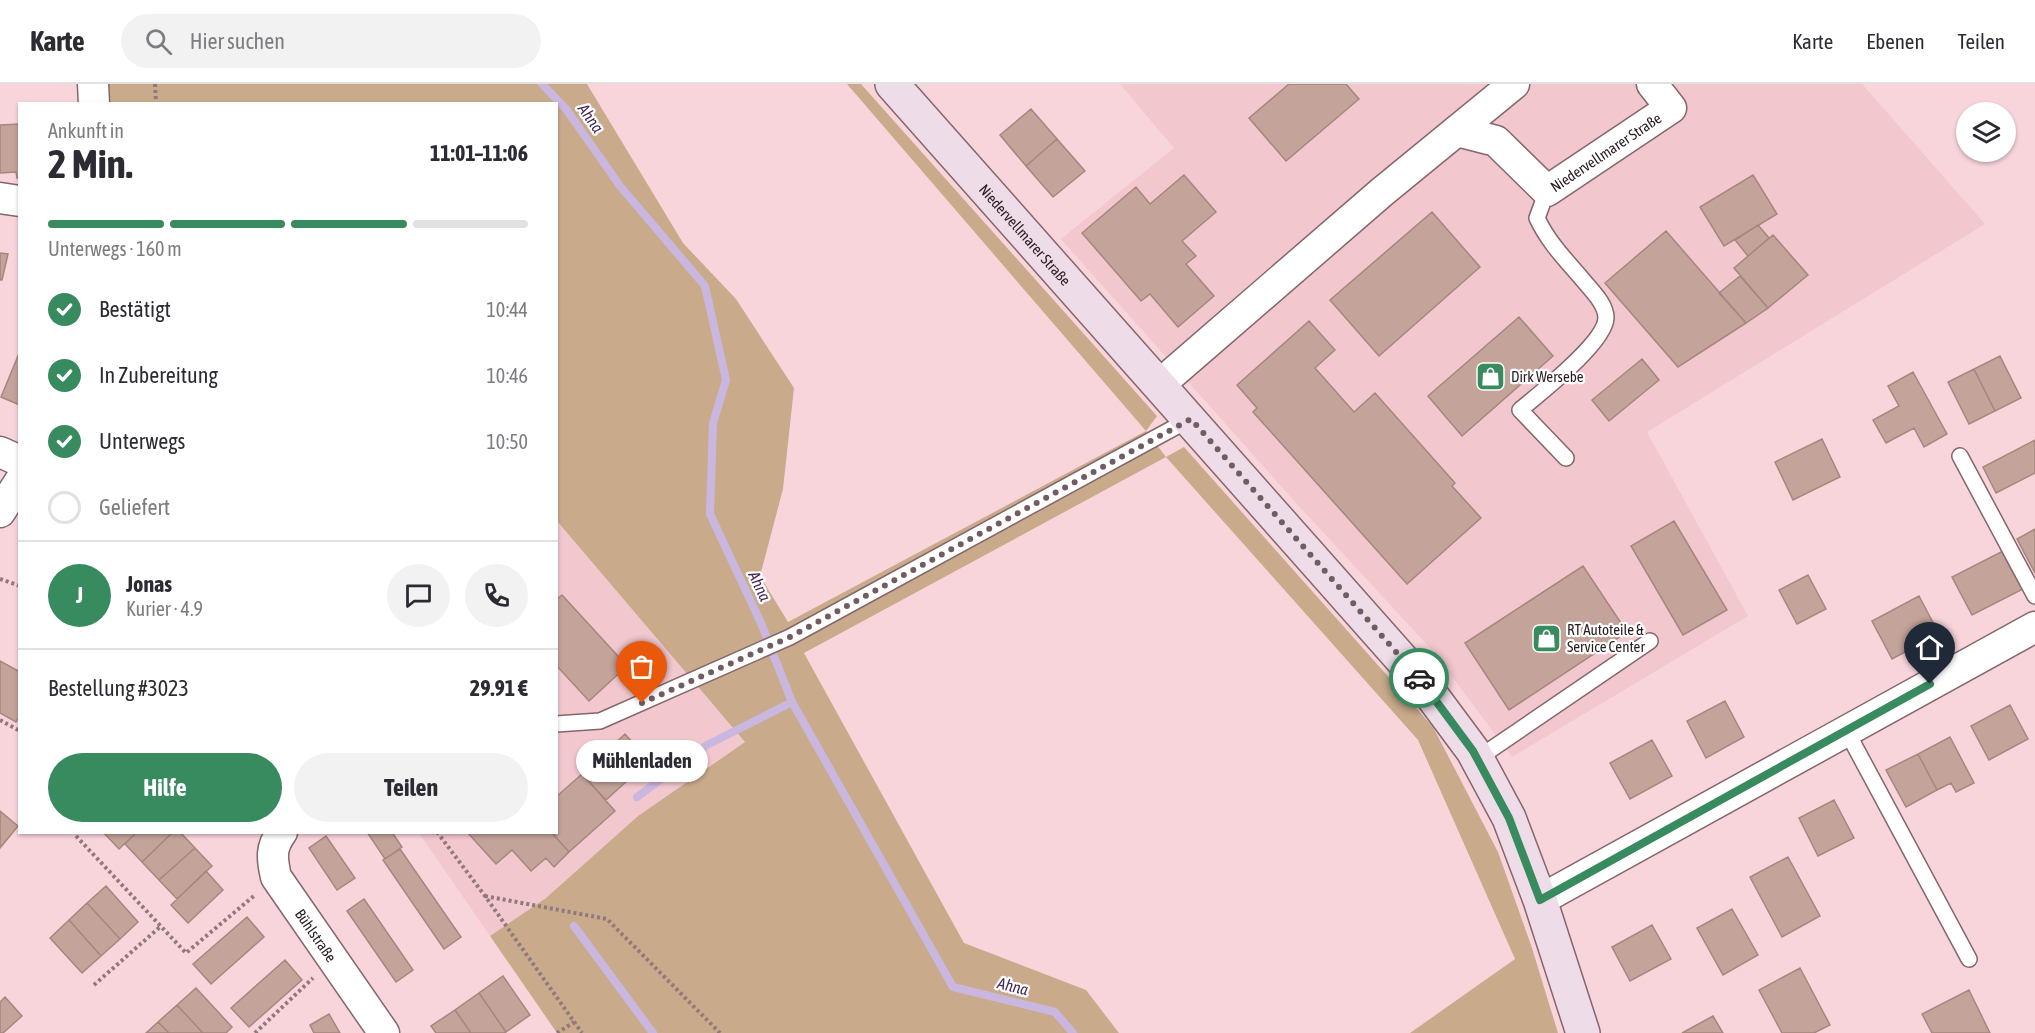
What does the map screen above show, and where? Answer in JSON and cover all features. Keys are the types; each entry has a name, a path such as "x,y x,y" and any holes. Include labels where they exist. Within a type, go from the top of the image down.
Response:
{"main road":[{"name":"Niedervellmarer Straße","path":"892,84 1421,681 1477,759 1509,818 1540,900 1583,1033"}],"street":[{"path":"93,84 94,102"},
{"path":"1160,385 1382,192 1514,84"},
{"name":"Niedervellmarer Straße","path":"1457,131 1496,141 1547,191 1671,108 1652,84"},
{"path":"0,198 18,201"},
{"path":"0,452 18,460"},
{"path":"0,512 18,483"},
{"path":"1540,900 2035,627"},
{"path":"276,877 272,858 275,842 281,834"},
{"name":"Bühlstraße","path":"276,877 384,1033"}],"lane":[{"path":"1547,191 1537,218 1546,236 1600,301 1606,316 1604,330 1581,356 1520,410 1566,458"},
{"path":"558,724 600,721 790,637 1191,419"},
{"path":"1960,456 2035,596"},
{"path":"1477,759 1650,640"},
{"path":"1846,730 1969,959"}],"path":[{"path":"155,84 156,102"},
{"path":"0,579 18,585"},
{"path":"0,720 18,730"},
{"path":"438,834 582,1033"},
{"path":"76,836 186,953 276,877"},
{"path":"485,896 607,919 720,1033"},
{"path":"94,986 161,926"},
{"path":"255,1033 333,959"},
{"path":"557,1033 574,1022"}],"shaded area":[{"path":"109,84 587,84 683,243 736,299 794,388 783,489 760,576 788,622 1146,431 1166,457 804,653 964,943 1086,990 1119,1033 557,1033 490,936 546,898 638,816 745,742 558,522 558,102 110,102"},
{"path":"847,84 861,84 1157,416 1146,431"},
{"path":"1120,84 1862,84 1985,224 1647,432 1748,616 1512,757 1433,651 1297,504 1061,239 1174,148"},
{"path":"1184,447 1433,727 1498,852 1532,948 1558,1033 1410,1033 1515,959 1418,740 1166,457"},
{"path":"558,522 745,742 638,816 546,898 490,936 420,834 558,834"}],"building":[{"path":"1289,84 1346,84 1359,99 1286,161 1249,118"},
{"path":"1031,109 1057,139 1026,166 1000,135"},
{"path":"18,124 18,178 16,172 0,173 0,125"},
{"path":"1057,139 1085,171 1053,197 1026,166"},
{"path":"1184,175 1216,212 1182,241 1196,256 1186,264 1214,296 1178,327 1150,294 1141,301 1082,233 1136,187 1150,204"},
{"path":"1753,175 1777,214 1724,246 1700,207"},
{"path":"1432,212 1480,267 1379,356 1330,300"},
{"path":"1758,225 1769,238 1748,256 1735,240"},
{"path":"1666,231 1746,323 1678,367 1605,283"},
{"path":"1773,235 1808,275 1768,308 1734,268"},
{"path":"0,253 8,254 2,280 0,280"},
{"path":"1740,276 1768,308 1746,323 1719,293"},
{"name":"Dirk Wersebe","path":"1519,317 1553,356 1462,436 1428,396"},
{"path":"1309,321 1335,350 1315,368 1354,412 1375,393 1455,483 1452,486 1481,518 1407,584 1253,412 1257,408 1237,385"},
{"path":"18,356 18,404 1,397"},
{"path":"2000,356 2021,398 1995,411 1974,369"},
{"path":"1642,359 1659,380 1609,421 1592,400"},
{"path":"1974,369 1995,411 1969,424 1948,382"},
{"path":"1913,372 1947,434 1924,447 1914,428 1886,443 1873,420 1899,406 1888,386"},
{"path":"1822,439 1840,477 1793,500 1775,462"},
{"path":"2035,440 2035,473 1996,493 1983,467"},
{"path":"1674,521 1727,610 1683,635 1631,546"},
{"path":"2035,529 2035,573 2017,539"},
{"path":"2003,551 2023,589 1972,615 1952,577"},
{"name":"RT Autoteile & Service Center","path":"1583,566 1627,632 1509,710 1465,643"},
{"path":"1808,575 1826,609 1797,624 1779,590"},
{"path":"562,595 627,666 589,701 558,667 558,598"},
{"path":"1919,596 1939,634 1892,659 1872,621"},
{"path":"0,661 18,671 18,719 16,722 0,713"},
{"path":"1725,701 1744,737 1706,758 1687,721"},
{"path":"2010,705 2028,739 1989,760 1971,726"},
{"path":"625,734 649,761 606,800 582,774"},
{"path":"1950,737 1974,783 1956,792 1951,783 1937,790 1918,754"},
{"path":"1652,740 1672,776 1630,799 1610,763"},
{"path":"1918,754 1937,790 1906,807 1886,770"},
{"path":"582,774 615,811 569,852 553,834 558,834 558,795"},
{"path":"1834,800 1854,838 1818,856 1799,818"},
{"path":"0,811 18,826 0,848"},
{"path":"105,834 135,834 119,849"},
{"path":"135,834 171,834 142,862 125,844"},
{"path":"171,834 182,834 195,848 159,880 142,862"},
{"path":"368,834 393,834 402,847 385,859"},
{"path":"469,834 553,834 569,852 554,867 546,858 531,871 512,850 496,864"},
{"path":"326,836 355,878 337,890 309,848"},
{"path":"195,848 212,866 177,899 159,880"},
{"path":"400,849 461,937 444,949 383,860"},
{"path":"1788,857 1820,916 1782,937 1750,877"},
{"path":"206,871 223,890 188,923 171,905"},
{"path":"106,886 138,922 120,939 87,903"},
{"path":"364,899 413,970 396,982 347,911"},
{"path":"87,903 120,939 101,956 69,920"},
{"path":"1732,909 1758,955 1723,975 1697,928"},
{"path":"247,917 264,937 211,984 193,964"},
{"path":"69,920 101,956 82,973 50,938"},
{"path":"1652,925 1671,959 1630,981 1612,947"},
{"path":"285,960 302,980 249,1027 231,1008"},
{"path":"1800,968 1830,1025 1814,1033 1782,1033 1759,990"},
{"path":"503,976 530,1015 506,1032 479,993"},
{"path":"196,988 232,1027 226,1033 203,1033 177,1005"},
{"path":"1969,990 1990,1033 1932,1033 1922,1014"},
{"path":"479,993 506,1032 471,1033 455,1010"},
{"path":"5,997 22,1016 3,1033 0,1033 0,1002"},
{"path":"177,1005 203,1033 169,1033 158,1022"},
{"path":"455,1010 471,1033 436,1033 431,1026"},
{"path":"329,1014 340,1033 314,1033 310,1025"},
{"path":"1713,1016 1723,1033 1682,1033"},
{"path":"158,1022 169,1033 146,1033"}],"waterway":[{"name":"Ahna","path":"542,84 566,109 620,186 705,286 726,380 713,423 710,514 761,623 792,702 953,987 1055,1012 1073,1033"},
{"path":"637,797 707,745 792,702"},
{"path":"574,926 653,1033"}],"way so far":[{"path":"642,703 790,637 1191,419 1419,678"}],"place":[{"name":"Dirk Wersebe","path":"1490,376"},
{"name":"RT Autoteile & Service Center","path":"1546,638"},
{"name":"Mühlenladen","path":"642,703"}],"route":[{"path":"1419,678 1473,751 1509,818 1540,900 1930,684"}]}
